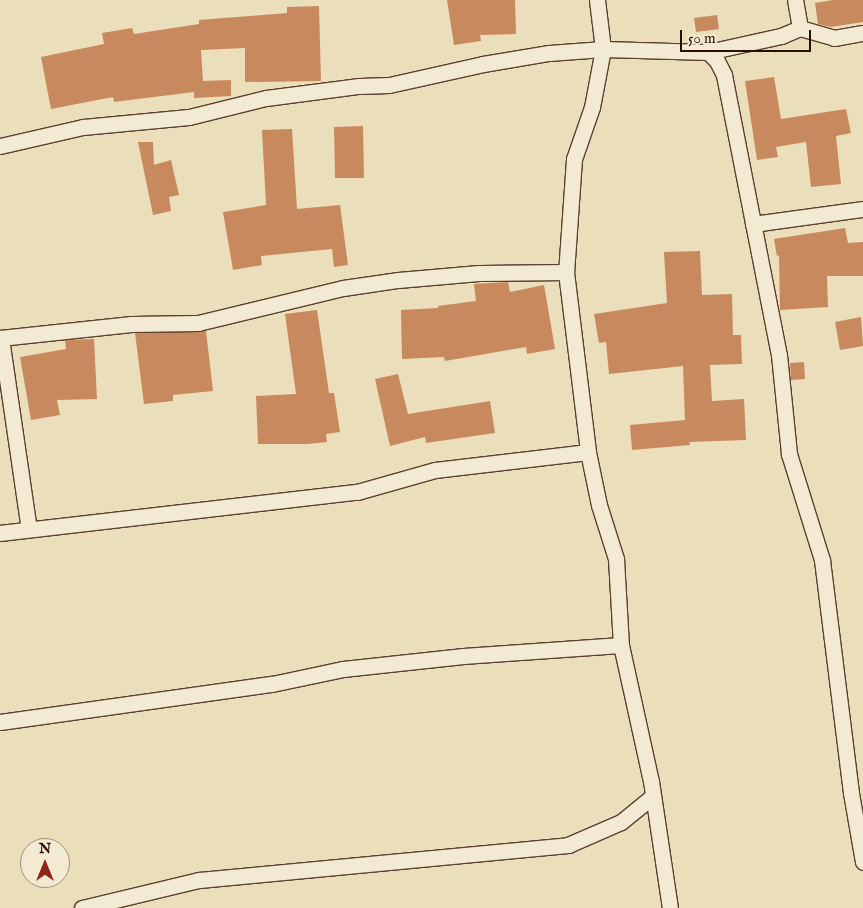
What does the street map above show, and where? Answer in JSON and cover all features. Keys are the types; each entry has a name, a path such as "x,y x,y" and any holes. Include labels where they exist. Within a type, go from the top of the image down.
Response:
{"street":[{"path":"596,0 603,49 592,107 574,159 566,272 588,452 599,505 616,559 621,645 653,796 670,908"},
{"path":"795,0 800,28"},
{"path":"0,146 83,127 189,117 266,98 359,86 389,85 501,60 603,49 708,52 781,36 800,28 834,38 863,33"},
{"path":"708,52 718,61 724,75 779,355 789,454 822,560 857,794 863,862"},
{"path":"753,224 863,209"},
{"path":"29,529 1,338 131,324 198,323 343,288 398,280 479,273 566,272"},
{"path":"0,533 357,492 435,470 588,452"},
{"path":"0,722 272,684 344,669 463,656 621,645"},
{"path":"82,908 199,880 568,845 621,822 653,796"}],"building":[{"path":"447,0 515,0 516,34 480,35 481,41 454,45"},
{"path":"833,0 863,0 863,22 831,27 818,24 815,3"},
{"path":"319,6 321,81 245,82 245,48 201,50 203,81 231,80 231,96 194,98 194,92 114,102 113,97 51,109 41,57 104,44 102,33 132,28 134,34 199,24 199,20 287,13 287,7"},
{"path":"717,15 719,29 696,32 694,18"},
{"path":"774,77 781,119 846,109 851,133 836,136 841,184 811,187 806,142 776,147 778,157 757,160 745,81"},
{"path":"363,126 364,178 335,178 334,127"},
{"path":"292,129 297,209 340,205 348,265 334,267 332,249 261,256 262,265 233,270 223,212 266,205 262,130"},
{"path":"138,142 153,142 154,165 171,160 179,195 169,197 171,211 153,215"},
{"path":"845,228 848,243 863,242 863,276 827,276 828,307 780,310 779,255 777,256 774,239"},
{"path":"700,251 702,295 732,294 733,335 741,335 742,364 710,365 712,401 744,399 746,440 689,442 690,445 632,450 630,425 685,420 683,366 609,374 606,342 599,343 594,314 667,303 664,252"},
{"path":"508,282 510,292 544,285 555,349 527,354 526,347 445,361 444,357 402,359 401,310 438,308 438,306 476,301 474,284"},
{"path":"317,310 329,393 334,393 340,432 326,434 327,442 258,444 256,396 296,394 285,314"},
{"path":"861,317 863,346 840,350 835,322"},
{"path":"206,331 213,391 173,395 173,401 144,404 135,333"},
{"path":"94,339 97,399 57,400 60,415 31,420 20,357 66,349 65,340"},
{"path":"804,362 805,379 791,380 790,363"},
{"path":"398,374 408,414 490,401 495,433 426,443 425,437 390,446 375,379"}]}
